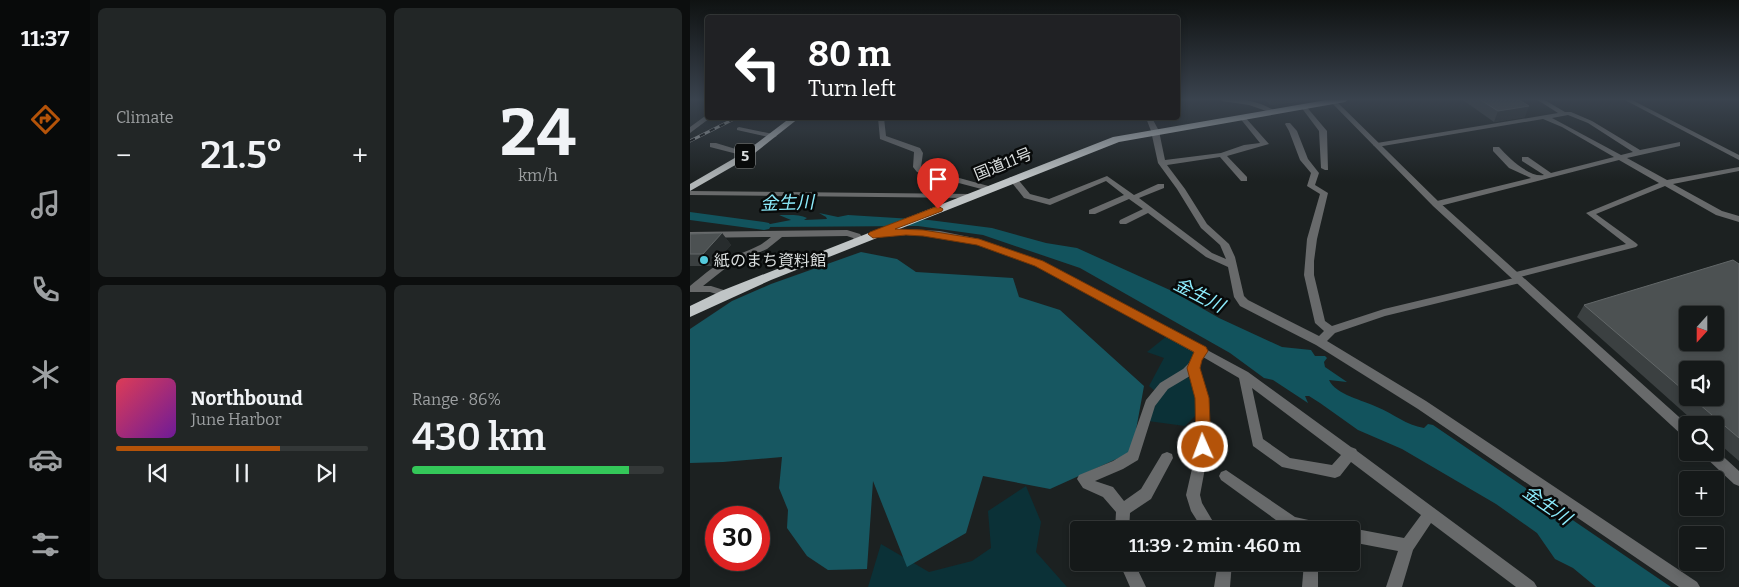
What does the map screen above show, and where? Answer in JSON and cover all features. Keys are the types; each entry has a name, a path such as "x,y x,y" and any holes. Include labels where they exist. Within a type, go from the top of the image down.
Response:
{"highway":[{"name":"国道11号","path":"690,312 726,294 873,234 1117,139 1184,126"}],"main road":[{"name":"5","path":"690,188 748,154 785,126"}],"street":[{"path":"881,126 882,137 917,150 919,153 917,167 920,170 989,189"},
{"path":"1153,126 1162,163 1204,226 1224,244 1230,257 1230,265 1239,298 1244,303 1320,342 1422,405 1692,587"},
{"path":"1162,163 1222,155 1247,147 1265,144 1250,126"},
{"path":"1290,126 1304,160 1314,173 1311,186 1324,193 1312,239 1309,275 1320,323 1331,330"},
{"path":"1319,126 1323,131 1324,168"},
{"path":"1359,126 1436,204 1679,425"},
{"path":"1377,144 1486,126"},
{"path":"1565,126 1719,213 1739,219"},
{"path":"1596,126 1639,153"},
{"path":"1678,126 1739,158"},
{"path":"739,129 773,136"},
{"path":"1436,204 1548,174 1677,144"},
{"path":"712,145 748,154"},
{"path":"1496,149 1512,166 1536,178"},
{"path":"1222,155 1244,179"},
{"path":"1525,159 1548,174"},
{"path":"1320,342 1331,330 1384,313 1633,245 1590,213 1666,183 1739,169"},
{"path":"1013,179 1027,196 1050,202 1107,178 1209,255 1230,265"},
{"path":"1092,212 1161,186"},
{"path":"690,193 971,196"},
{"path":"1123,222 1150,210"},
{"path":"690,235 847,233 860,240"},
{"path":"873,234 923,233 979,242 1039,263 1244,375 1529,587"},
{"path":"691,289 727,263 763,250 779,234"},
{"path":"691,289 711,289 726,294"},
{"path":"1122,521 1123,510 1108,492 1088,484 1084,479 1118,465 1133,456 1150,404 1172,379 1187,372 1202,351"},
{"path":"1194,364 1193,368 1202,398 1203,447 1193,495 1196,506 1205,521"},
{"path":"1244,375 1257,442 1287,463 1334,472 1351,453"},
{"path":"1123,510 1146,494 1167,458"},
{"path":"1719,461 1739,480"},
{"path":"1226,476 1289,521"},
{"path":"1394,587 1407,546 1430,513"},
{"path":"1360,537 1407,546"},
{"path":"1130,571 1138,587"},
{"path":"1222,587 1224,571"},
{"path":"1310,587 1311,571"}],"shaded area":[{"path":"861,252 897,259 916,272 1013,278 1019,297 1060,310 1144,386 1132,452 1050,489 983,476 966,533 907,567 873,481 867,569 828,570 807,556 787,528 788,510 779,488 782,457 690,463 690,329 732,301 771,284"},
{"path":"1167,336 1196,351 1186,375 1194,388 1197,414 1185,426 1148,421 1160,395 1149,386 1164,358 1147,352"},
{"path":"1026,486 1041,522 1036,552 1067,587 868,587 881,544 929,572 972,561 991,548 988,511"}],"water":[{"path":"819,213 838,217 848,215 929,220 992,228 1046,243 1077,248 1172,291 1219,318 1282,347 1311,350 1315,356 1325,356 1327,358 1324,362 1325,367 1347,382 1329,380 1337,390 1411,424 1424,428 1428,424 1433,425 1671,587 1596,587 1573,568 1555,559 1537,533 1496,504 1402,449 1358,430 1320,403 1309,396 1305,396 1308,403 1273,380 1264,378 1230,353 1080,268 983,235 918,226 765,227 721,221 765,225 791,220 779,215 797,215 807,218 804,220 827,219"}],"building":[{"path":"722,233 703,254 690,254 690,234"},
{"path":"1733,260 1739,264 1739,438 1724,425 1724,416 1713,416 1701,406 1724,406 1724,361 1679,361 1679,386 1584,305"}],"waterway":[{"name":"金生川","path":"690,216 764,226"}],"railway":[{"path":"690,141 719,126"}],"place":[{"name":"紙のまち資料館","path":"704,260"}],"route":[{"path":"938,209 873,234 886,235 906,232 960,237 1039,263 1202,351 1196,359 1193,368 1202,398 1203,447"}]}
